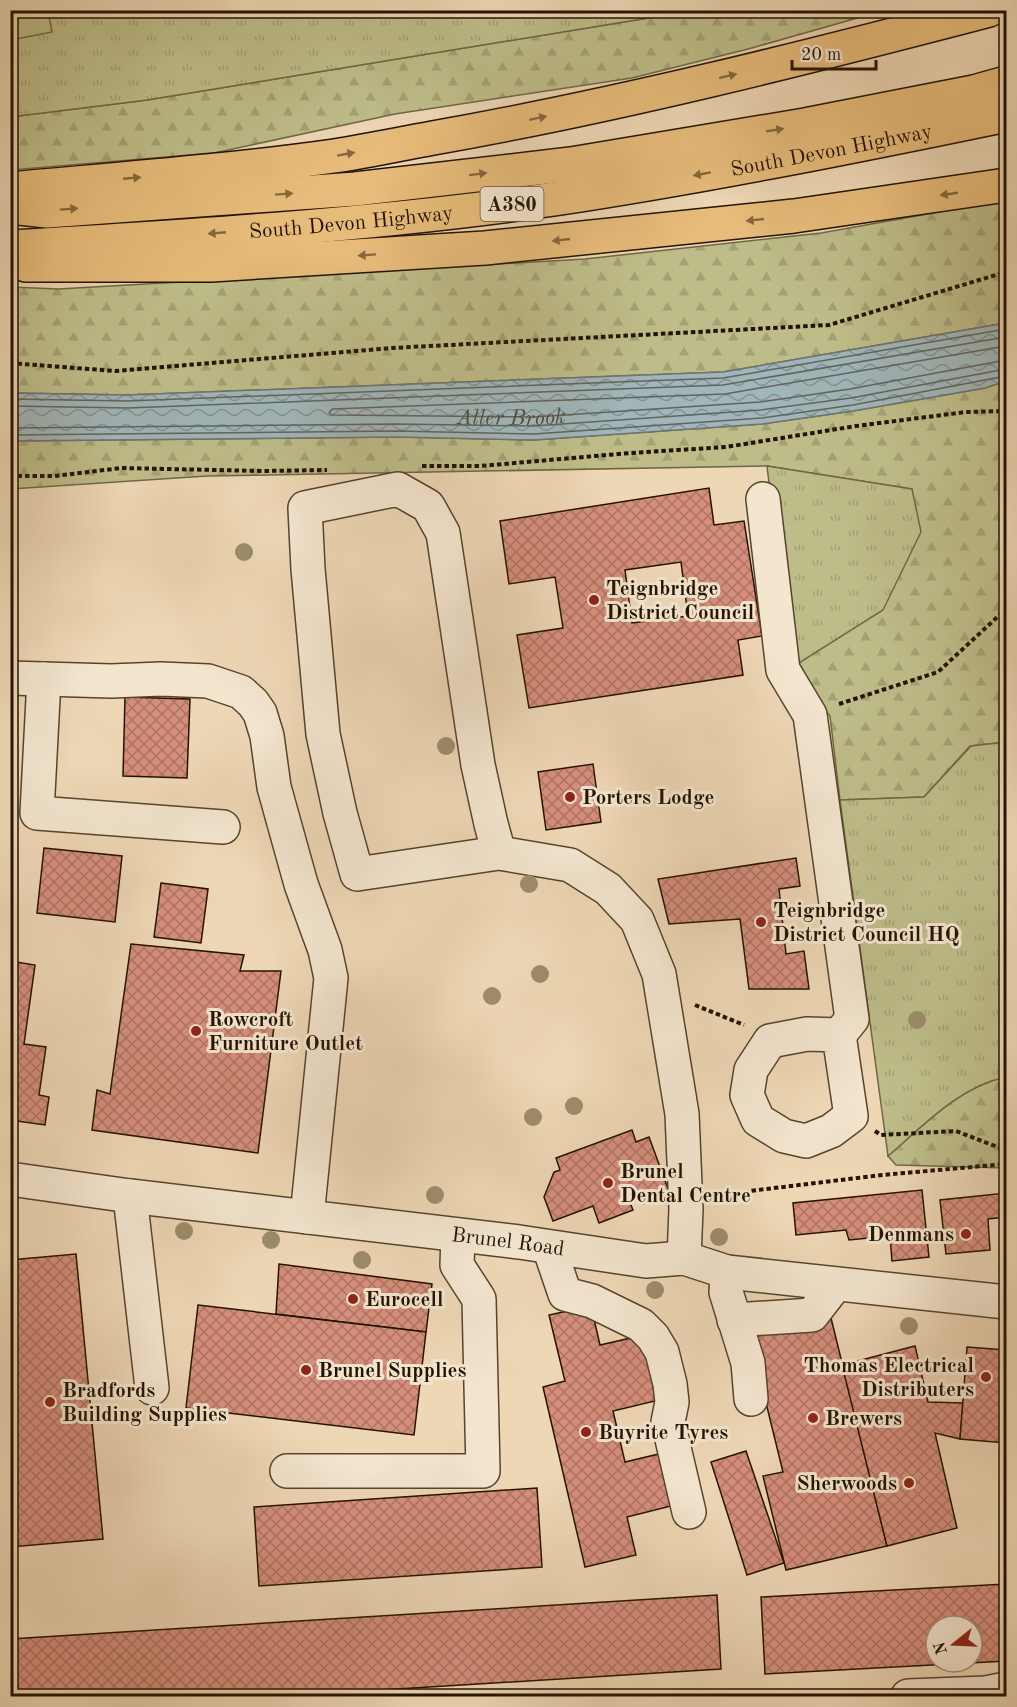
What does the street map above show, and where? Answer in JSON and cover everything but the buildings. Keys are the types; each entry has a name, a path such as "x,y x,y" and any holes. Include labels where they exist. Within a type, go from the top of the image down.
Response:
{"highway":[{"path":"10,189 212,171 335,156 485,129 656,93 804,58 989,10"},
{"name":"South Devon Highway","path":"10,207 47,211 355,189 571,164 805,125 974,92 1006,83"},
{"name":"South Devon Highway","path":"10,247 403,218 555,199 816,154 1006,114"},
{"name":"A380","path":"10,263 39,266 211,265 485,248 795,216 1006,185"}],"street":[{"path":"499,854 478,765 443,533 428,506 398,489 305,508 308,569 324,734 340,813 357,874 499,854 570,865 608,889 637,920 659,974 682,1114 686,1209 684,1258"},
{"path":"763,499 783,670 810,715 852,1019 839,1035 851,1116 831,1131 806,1141 784,1136 758,1120 747,1095 751,1070 770,1041 807,1035 839,1035"},
{"path":"10,678 208,681 241,692 260,713 267,736 274,787 301,884 325,950 331,978 307,1217"},
{"path":"44,679 37,813 223,827"},
{"name":"Brunel Road","path":"10,1179 646,1261 684,1258 727,1272 1006,1302"},
{"path":"130,1196 152,1388"},
{"path":"287,1472 483,1471 479,1299 457,1265 458,1236"},
{"path":"549,1247 565,1294 592,1301 641,1325 653,1337 662,1352 672,1402 668,1422 689,1512"},
{"path":"727,1272 726,1292 748,1363 751,1399"},
{"path":"734,1320 812,1315 836,1284"},
{"path":"908,1696 986,1693 1006,1689"}],"path":[{"path":"10,363 116,371 392,348 829,325 1006,272"},
{"path":"413,466 480,465 726,447 856,426 966,412 1006,411"},
{"path":"10,476 55,476 121,468 331,470"},
{"path":"810,715 860,695 938,672 1006,609"},
{"path":"692,1004 740,1023 770,1041"},
{"path":"851,1116 881,1135 956,1131 1000,1148 1006,1157"},
{"path":"686,1209 725,1194 882,1175 1006,1164"}],"green space":[{"path":"11,10 48,11 52,32 11,40"},
{"path":"10,11 691,11 147,100 11,117"},
{"path":"691,11 882,11 752,48 632,78 395,114 214,153 11,170 10,117 147,100"},
{"path":"1006,200 1006,323 723,372 128,395 11,393 11,287 58,289 585,259 821,233"},
{"path":"1006,381 1006,742 970,746 924,797 840,800 830,716 791,668 912,489 767,466 207,476 11,489 11,441 397,437 534,440 762,424 985,388"},
{"path":"767,466 912,489 921,532 883,610 791,668"},
{"path":"1006,742 1006,1077 973,1089 958,1098 888,1156 840,800 924,797 971,746"},
{"path":"1006,1077 1006,1168 896,1165 888,1156 958,1098 989,1082"}],"water":[{"name":"Aller Brook","path":"1006,323 1006,381 985,388 762,424 534,440 397,437 11,441 11,393 128,395 723,372"}],"place":[{"name":"Teignbridge District Council","path":"594,600"},
{"name":"Porters Lodge","path":"570,797"},
{"name":"Teignbridge District Council HQ","path":"761,922"},
{"name":"Rowcroft Furniture Outlet","path":"196,1031"},
{"name":"Brunel Dental Centre","path":"608,1183"},
{"name":"Denmans","path":"966,1234"},
{"name":"Eurocell","path":"353,1299"},
{"name":"Brunel Supplies","path":"306,1370"},
{"name":"Thomas Electrical Distributers","path":"986,1377"},
{"name":"Bradfords Building Supplies","path":"50,1402"},
{"name":"Brewers","path":"813,1418"},
{"name":"Buyrite Tyres","path":"586,1432"},
{"name":"Sherwoods","path":"909,1483"}]}
